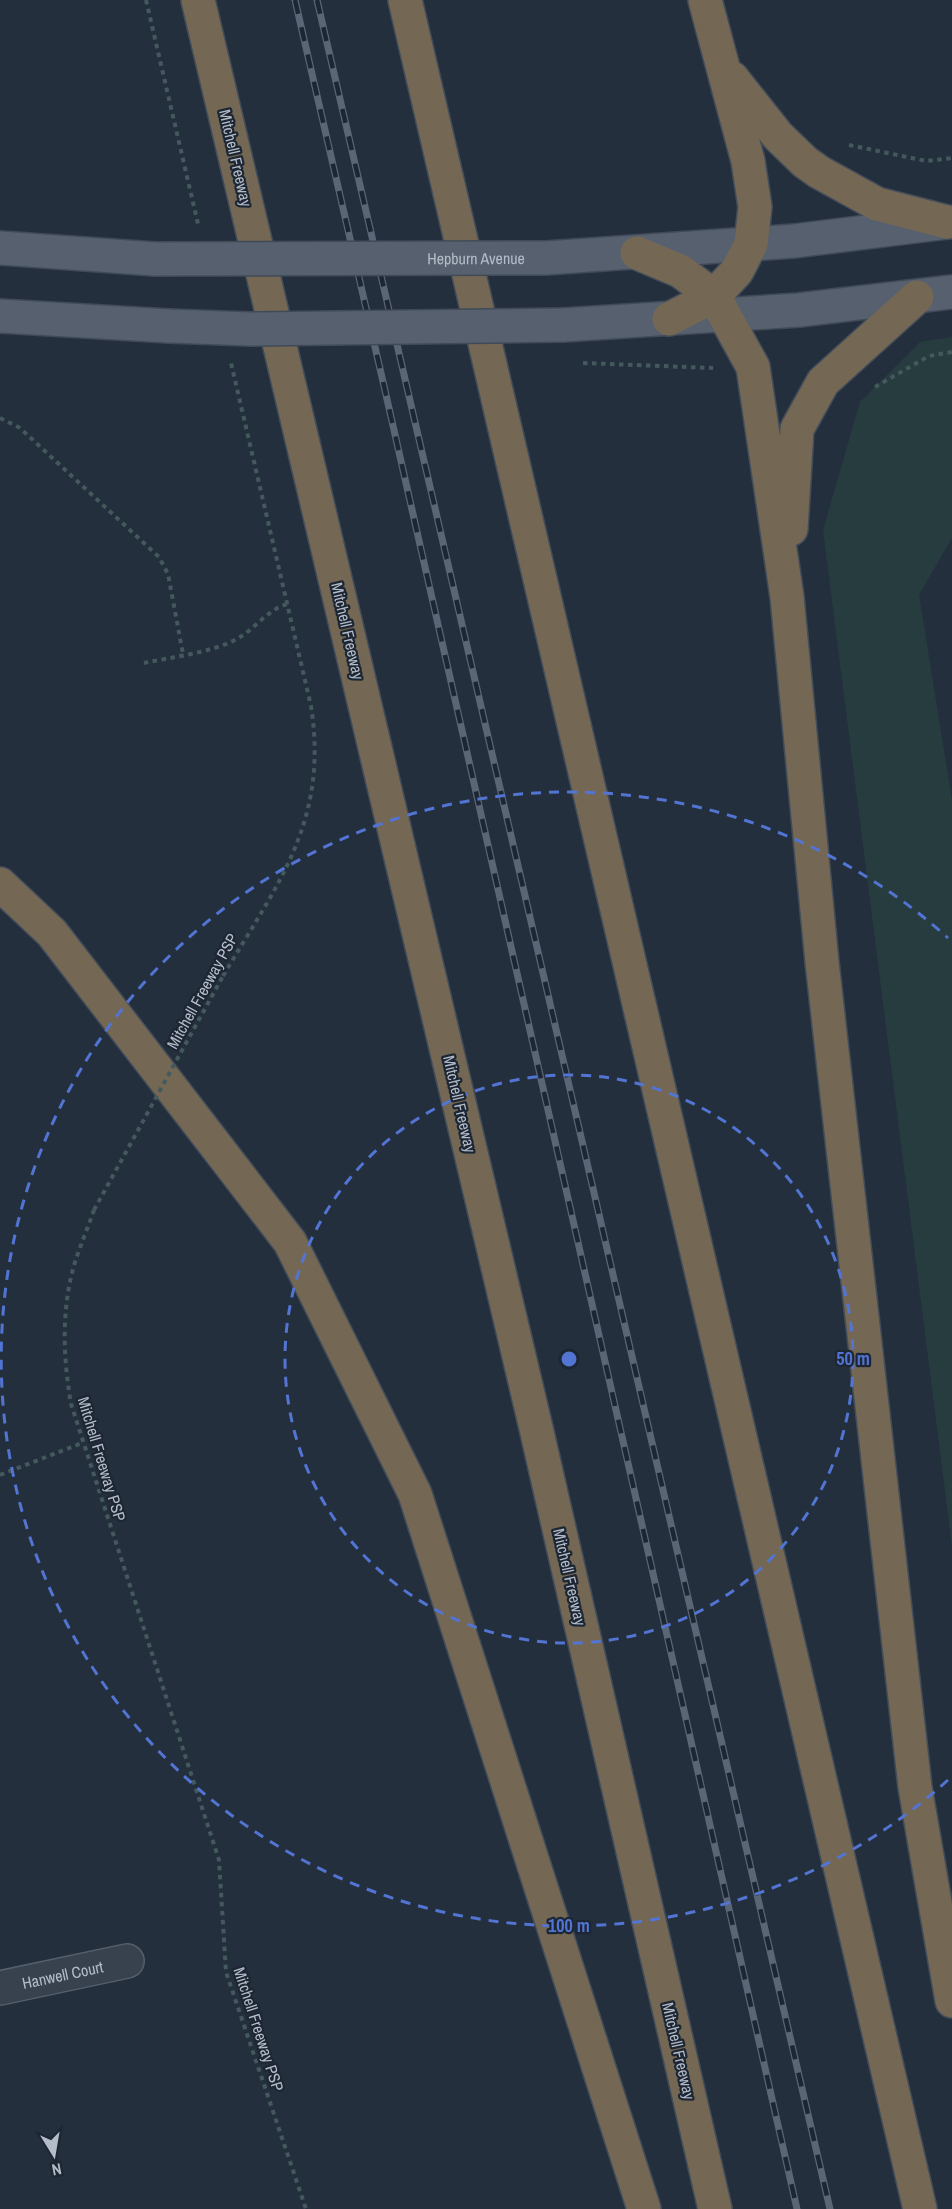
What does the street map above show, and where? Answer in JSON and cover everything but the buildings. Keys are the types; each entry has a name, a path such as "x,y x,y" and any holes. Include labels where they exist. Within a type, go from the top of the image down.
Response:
{"highway":[{"name":"Mitchell Freeway","path":"198,0 531,1405 715,2209"},
{"path":"405,0 921,2209"},
{"path":"669,319 719,306 751,244 755,207 748,161 705,0"},
{"path":"723,67 778,136 819,172 877,204 949,222"},
{"path":"637,253 680,271 719,306 753,367 787,597 822,962 915,1787 952,2001"},
{"path":"787,597 797,429 824,382 917,297"},
{"path":"0,884 52,933 290,1242 415,1494 644,2209"}],"main road":[{"name":"Hepburn Avenue","path":"0,248 155,259 546,258 809,239 949,222"},
{"path":"719,306 799,310 952,292"},
{"path":"0,316 169,326 250,328 563,325 669,319"}],"street":[{"name":"Hanwell Court","path":"0,1988 127,1961"}],"path":[{"path":"842,144 926,161 952,158"},
{"path":"872,389 929,356 952,352"},
{"path":"572,362 719,368"},
{"path":"0,418 20,428 159,556 168,574 183,654 144,663"},
{"name":"Mitchell Freeway PSP","path":"183,654 226,644 249,631 277,607 288,604 313,720 315,749 312,792 306,820 290,861 222,976 94,1210 75,1263 65,1323 68,1384 82,1443 219,1860 226,1972 306,2209"},
{"path":"0,1475 82,1443"}],"green space":[{"path":"952,337 952,538 919,595 952,800 952,1546 823,530 860,402 920,342"}],"railway":[{"path":"295,0 797,2209"},
{"path":"317,0 830,2209"}]}
